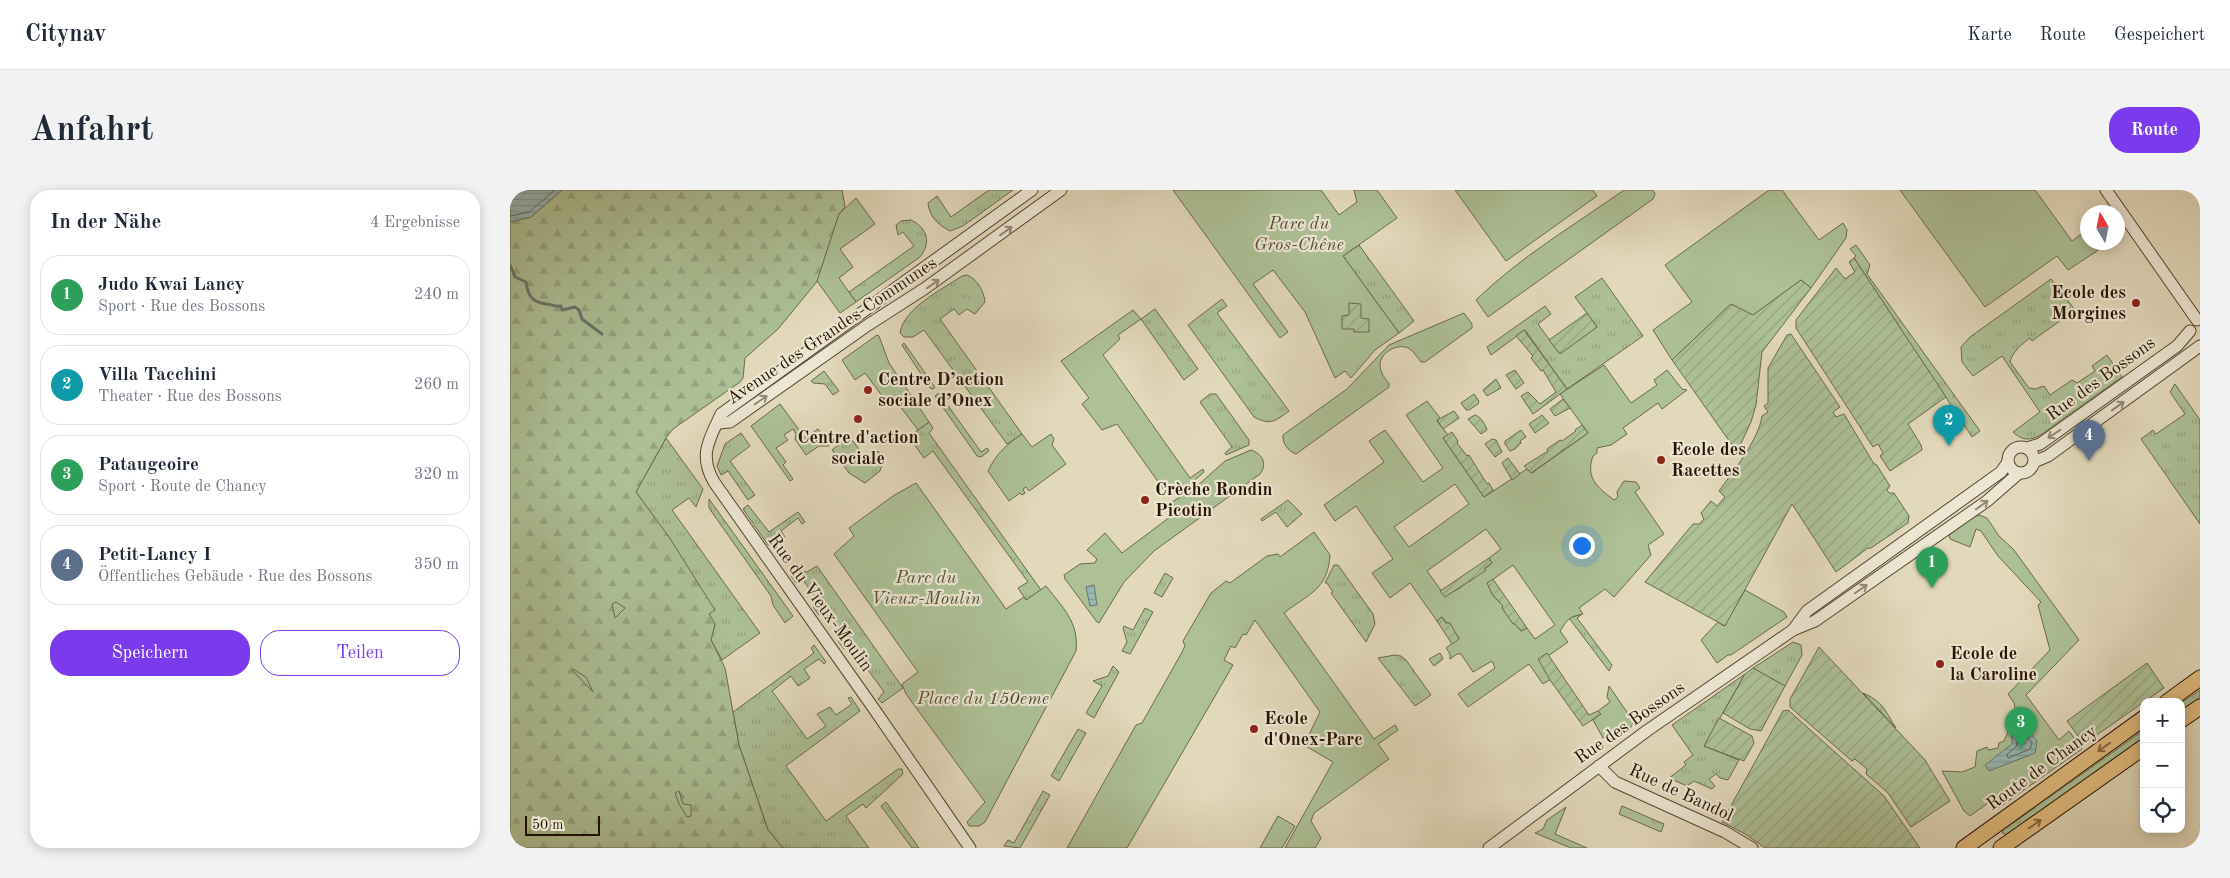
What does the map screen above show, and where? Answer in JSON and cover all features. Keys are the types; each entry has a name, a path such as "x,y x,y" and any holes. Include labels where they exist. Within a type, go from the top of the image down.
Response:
{"main road":[{"path":"2172,698 2200,678"},
{"path":"2185,717 2200,707"},
{"name":"Route de Chancy","path":"1964,848 2140,721"},
{"path":"1990,828 2004,847 2140,750"}],"street":[{"name":"Avenue des Grandes-Communes","path":"1032,190 721,414 719,423 730,422 868,325 906,302 967,260 1061,190"},
{"path":"2106,190 2198,320"},
{"path":"956,244 967,260"},
{"name":"Rue des Bossons","path":"2027,448 2040,444 2177,346 2198,320"},
{"path":"2190,331 2193,340 2200,346"},
{"name":"Rue des Bossons","path":"2034,462 2048,456 2200,346"},
{"name":"Rue du Vieux-Moulin","path":"719,423 710,437 705,452 707,464 714,482 969,847"},
{"path":"2017,447 2027,448 2033,454 2034,462 2029,471 2019,473 2012,469 2008,462 2013,450 2017,447"},
{"name":"Rue des Bossons","path":"1793,630 1807,611 1817,603 2001,472 2008,462"},
{"name":"Rue des Bossons","path":"1489,848 1648,730 1793,630 1810,624 1825,614 1987,501 2019,473"},
{"path":"1817,603 1825,614"},
{"name":"Rue de Bandol","path":"1599,766 1615,782 1725,832 1752,848"}],"green space":[{"path":"562,190 842,190 845,207 839,214 819,279 778,329 745,358 743,378 740,382 673,429 636,492 669,537 715,610 709,614 715,624 711,640 725,668 739,745 768,830 783,848 516,848 510,837 510,222 531,217"},
{"path":"989,190 1013,190 963,226 950,231 938,223 930,212 928,203 937,196 951,217"},
{"name":"Parc du Gros-Chêne","path":"1173,190 1321,190 1339,215 1357,202 1354,190 1377,190 1397,218 1343,256 1399,333 1375,350 1351,378 1345,371 1335,378 1305,312 1273,270 1253,284 1288,332 1280,338"},
{"path":"1455,190 1593,190 1597,196 1506,261"},
{"path":"1624,190 1653,190 1655,194 1653,199 1488,317 1476,300 1493,284 1547,242"},
{"path":"1769,190 1782,190 1819,240 1843,223 1847,230 1846,238 1811,288 1801,280 1752,316 1731,304 1672,360 1653,330 1692,302 1665,265"},
{"path":"1900,190 2035,190 2072,241 2080,235 2080,250 2098,250 2068,270 2057,256 1985,307"},
{"path":"856,198 875,224 840,249 853,267 839,278 856,302 840,313 817,281 839,214"},
{"path":"911,220 921,227 926,236 926,246 920,257 856,302 849,292 914,246 903,232 898,235 896,225 901,221"},
{"path":"1359,245 1414,321 1399,333 1343,256"},
{"path":"1856,245 1870,265 1867,274 1980,431 1972,437 1854,258 1856,256 1850,249"},
{"path":"1854,258 1946,397 1908,424 1922,450 1890,471 1880,456 1883,453 1878,444 1873,447 1796,328 1796,320 1836,268 1845,279 1855,272 1849,262"},
{"path":"967,275 974,279 979,286 985,302 975,314 967,309 959,315 954,309 940,319 1022,434 1007,444 924,330 913,337 904,337 900,333 908,316 925,300 962,276"},
{"path":"1602,278 1643,336 1567,389 1525,330 1491,355 1487,347 1545,306 1551,314 1538,324 1559,353 1597,327 1575,297"},
{"path":"2051,279 2075,310 2032,341 2030,338 2027,340 2015,352 2010,362 2029,388 2035,389 2044,386 2050,395 2072,380 2077,383 2095,371 2092,366 2107,355 2122,377 2039,436 2025,439 2013,432 2040,412 2002,356 1973,376 1962,362 1961,347 1970,337"},
{"path":"1801,280 1811,288 1762,352 1756,405 1751,422 1737,452 1672,360 1731,304 1753,315"},
{"path":"1222,299 1227,306 1217,313 1289,411 1276,420 1269,422 1254,417 1188,325"},
{"path":"1349,303 1361,304 1361,318 1369,319 1369,332 1354,332 1354,329 1342,329 1342,316 1349,315"},
{"path":"1155,309 1198,369 1184,380 1141,319"},
{"path":"1133,310 1141,319 1118,335 1120,339 1103,355 1190,478 1203,469 1204,472 1189,485 1169,497 1117,424 1102,430 1082,404 1089,398 1061,361"},
{"path":"1464,313 1472,324 1472,328 1425,362 1421,362 1406,347 1396,348 1387,352 1381,360 1380,368 1389,387 1296,454 1286,446 1283,441 1283,435 1347,389 1389,345"},
{"path":"1587,313 1597,327 1560,354 1549,340"},
{"path":"1524,330 1567,389 1533,414 1521,396 1528,392 1540,404 1556,392 1543,370 1541,371 1531,358 1533,356 1516,336"},
{"path":"1791,334 1840,407 1833,412 1836,417 1844,414 1874,464 1876,464 1890,486 1887,490 1889,493 1894,493 1909,516 1908,523 1871,548 1868,548 1836,572 1792,504 1725,626 1645,582 1693,524 1699,524 1704,519 1701,513 1711,501 1717,506 1725,497 1719,491 1751,445 1762,416 1768,412 1764,406 1768,403 1768,368 1787,335"},
{"path":"877,335 889,363 929,422 918,430 893,397 886,401 865,373 855,380 842,360"},
{"path":"904,343 935,387 933,389 930,388 902,345"},
{"path":"1604,365 1631,403 1657,385 1654,380 1667,370 1682,389 1687,390 1662,409 1658,403 1623,428 1627,434 1611,445 1597,448 1597,453 1593,456 1591,464 1594,482 1614,500 1618,497 1617,492 1624,481 1636,482 1640,488 1635,492 1664,534 1648,545 1651,555 1614,597 1605,589 1579,608 1583,614 1574,616 1567,621 1560,631 1568,642 1548,656 1546,654 1545,671 1551,679 1543,684 1529,664 1468,707 1458,694 1495,668 1492,661 1473,672 1461,654 1457,654 1450,659 1450,654 1446,648 1459,638 1442,617 1437,621 1410,583 1390,598 1372,573 1393,559 1356,506 1335,521 1324,505 1384,462 1369,441 1385,430 1423,482 1443,468 1406,415 1427,401 1440,418 1437,421 1448,435 1443,438 1484,497 1527,469 1532,473 1588,433 1560,394","holes":["1455,484 1469,504 1409,547 1394,527","1486,529 1501,549 1489,558 1492,563 1469,582 1445,596 1427,571","1513,565 1555,625 1535,639 1527,628 1521,631 1492,594 1488,583"]},
{"path":"1515,370 1524,383 1516,389 1506,375"},
{"path":"824,371 839,391 833,395 825,384 813,383 811,381"},
{"path":"1496,379 1501,388 1487,396 1483,390"},
{"path":"2175,384 2200,420 2200,524 2141,439 2153,430 2156,434 2185,414 2170,392"},
{"path":"939,393 981,452 987,448 989,451 981,457 977,456 935,396"},
{"path":"1210,394 1216,394 1249,440 1249,445 1226,455 1225,453 1232,447 1200,402"},
{"path":"1474,394 1479,401 1478,404 1466,410 1461,403"},
{"path":"1563,399 1570,408 1555,416 1550,409"},
{"path":"780,404 805,438 818,429 829,446 819,446 806,455 795,439 796,434 793,429 784,435 788,440 776,448 786,462 783,465 793,479 790,481 751,426"},
{"path":"1454,411 1459,418 1443,429 1437,420"},
{"path":"1475,415 1481,419 1487,430 1481,434 1468,419"},
{"path":"1542,415 1549,423 1535,433 1529,424"},
{"path":"929,422 933,428 929,433 1041,590 1026,600 1018,588 1028,582 933,451 924,458 909,437"},
{"path":"1582,425 1588,433 1531,473 1524,466 1548,451 1547,449 1560,440 1562,441"},
{"path":"1521,430 1526,437 1520,441 1521,443 1515,449 1510,451 1505,441"},
{"path":"1452,432 1458,441 1457,443 1467,456 1469,455 1487,484 1489,483 1493,490 1484,497 1443,438"},
{"path":"741,433 750,446 730,461 755,495 748,500 728,471 721,475 717,466 725,444"},
{"path":"1022,434 1032,447 1051,434 1054,439 1052,445 1066,464 1029,491 1026,487 1023,489 1025,493 1022,495 1020,493 1009,501 988,471 1002,450"},
{"path":"666,438 703,489 696,507 689,498 672,510 760,633 722,660 711,640 715,624 708,614 714,610 672,543 636,492"},
{"path":"1492,439 1496,440 1502,452 1495,457 1485,444"},
{"path":"845,440 853,441 861,452 856,456 861,463 878,451 884,459 880,471 865,483 849,473 832,450"},
{"path":"1251,450 1263,459 1264,466 1260,474 1154,551 1124,582 1099,623 1097,622 1064,575 1080,564 1095,563 1097,559 1087,550 1105,533 1122,553 1178,511 1172,502 1196,487 1225,461"},
{"path":"1508,458 1520,474 1512,480 1502,463"},
{"path":"916,483 1006,609 1024,597 1026,600 1046,586 1064,609 1075,632 1076,651 985,822 979,826 969,826 967,822 985,802 906,694 902,684 918,672 834,554 854,536 849,528 893,496"},
{"path":"709,499 793,616 785,623 773,605 771,596 709,508"},
{"path":"1288,500 1302,514 1287,527 1276,512 1262,521 1261,519"},
{"path":"748,505 769,532 798,512 805,522 802,524 798,518 781,531 785,537 773,545 768,545 743,509"},
{"path":"1979,515 1987,518 1999,536 2014,550 2079,640 2026,695 2059,740 2069,731 2082,749 1997,809 1991,801 1970,816 1964,811 1942,771 1962,772 1975,767 1977,751 1987,747 1988,750 1998,748 1999,743 2004,741 2015,716 2017,716 2014,703 2008,694 2050,650 2038,605 2041,602 1998,556 1981,531 1976,529 1970,547 1950,539 1949,535 1973,517"},
{"path":"1314,532 1330,555 1325,576 1321,584 1309,596 1284,613 1374,739 1395,725 1398,730 1378,744 1389,759 1314,813 1311,821 1321,838 1315,848 1285,848 1333,762 1304,745 1320,712 1255,620 1246,635 1243,634 1235,648 1231,646 1224,660 1233,665 1127,848 1067,848 1136,725 1142,723 1181,654 1185,646 1183,641 1211,593 1226,581 1230,583 1267,556 1278,554 1280,557"},
{"path":"1489,558 1492,563 1485,568 1485,571 1445,597 1440,591"},
{"path":"1334,565 1338,565 1373,614 1375,624 1366,642 1331,593 1333,592 1327,583 1325,583"},
{"path":"817,566 903,688 882,703 878,699 884,692 850,645 844,649 838,641 843,637 825,612 819,615 813,607 819,602 803,580 796,583 791,576 799,571 807,572"},
{"path":"1165,573 1173,578 1162,597 1154,593"},
{"path":"1493,579 1527,628 1521,631 1513,624 1502,608 1503,606 1492,594 1487,583"},
{"path":"1745,590 1784,612 1787,617 1717,663 1701,640 1718,622 1724,626"},
{"path":"616,602 625,608 615,618 612,604"},
{"path":"1145,608 1153,612 1130,654 1122,651 1127,642 1124,626 1133,630"},
{"path":"1582,614 1577,618 1612,665 1609,671 1569,618"},
{"path":"1442,617 1446,623 1450,623 1459,639 1452,644 1437,621"},
{"path":"1793,642 1801,645 1802,655 1785,686 1753,668"},
{"path":"814,645 826,662 824,664 819,659 804,669 810,678 798,686 791,676 772,691 807,739 826,726 817,714 830,707 836,715 852,704 848,698 851,697 860,711 786,766 826,821 898,769 902,769 903,774 866,808 863,804 846,816 869,848 783,848 768,830 739,745 733,712 814,653 811,648"},
{"path":"1819,647 1925,760 1950,801 1911,827 1888,793 1866,774 1867,769 1855,759 1852,761 1790,707 1790,699"},
{"path":"1440,653 1443,659 1434,666 1429,659"},
{"path":"1547,653 1589,715 1598,711 1601,714 1583,726 1550,680 1538,659"},
{"path":"1395,655 1401,656 1406,660 1431,695 1415,706 1378,658"},
{"path":"2147,663 2164,688 2150,698 2140,698 2140,705 2084,744 2067,721"},
{"path":"1113,666 1119,672 1094,718 1086,713 1102,686 1093,681 1108,676"},
{"path":"1753,668 1785,686 1761,731 1750,729 1723,713 1745,674"},
{"path":"573,669 586,677 593,692 573,671"},
{"path":"1745,674 1704,746 1739,760 1728,780 1720,778 1716,774 1709,779 1715,786 1712,789 1694,781 1687,786 1669,778 1686,765 1684,762 1693,755 1672,725"},
{"path":"1609,686 1633,721 1633,724 1629,729 1622,724 1603,738 1593,720 1600,714 1598,711 1610,702 1607,697"},
{"path":"2200,690 2200,697 2185,708 2185,700"},
{"path":"1863,693 1880,704 1896,728"},
{"path":"1788,710 1884,796 1920,848 1765,848 1747,835 1722,822 1783,711"},
{"path":"1719,718 1752,736 1754,743 1744,761 1704,746"},
{"path":"1078,729 1086,733 1059,781 1051,776"},
{"path":"2140,733 2140,740 2007,835 2002,833 2003,830"},
{"path":"679,791 683,804 691,805 691,816 687,817 679,804 675,793"},
{"path":"1043,791 1050,795 1020,848 1004,846 1008,840 1014,843"},
{"path":"886,802 919,848 912,848 881,806"},
{"path":"1622,806 1664,824 1661,832 1619,814"},
{"path":"1566,807 1555,834 1587,848 1571,848 1535,833 1543,829 1547,820"},
{"path":"1278,816 1295,826 1282,848 1260,848"}],"water":[{"path":"510,190 562,190 531,217 510,222"},
{"path":"1094,585 1097,605 1090,606 1086,587"},
{"path":"2024,726 2037,741 2035,753 1989,771 1985,765 2012,744 2012,736"}],"waterway":[{"path":"510,265 515,277 526,282 528,291 534,300 561,306 562,310 575,307 579,310 582,319 602,334"}],"place":[{"name":"Ecole des Morgines","path":"2136,303"},
{"name":"Centre D’action sociale d’Onex","path":"868,390"},
{"name":"Centre d'action sociale","path":"858,419"},
{"name":"Villa Tacchini","path":"1949,446"},
{"name":"Ecole des Racettes","path":"1661,460"},
{"name":"Petit-Lancy I","path":"2089,461"},
{"name":"Crèche Rondin Picotin","path":"1145,500"},
{"name":"Judo Kwai Lancy","path":"1932,588"},
{"name":"Ecole de la Caroline","path":"1940,664"},
{"name":"Ecole d'Onex-Parc","path":"1254,729"},
{"name":"Pataugeoire","path":"2021,748"}],"park label":[{"name":"Parc du Vieux-Moulin","path":"926,588"},
{"name":"Place du 150eme","path":"983,699"}]}
